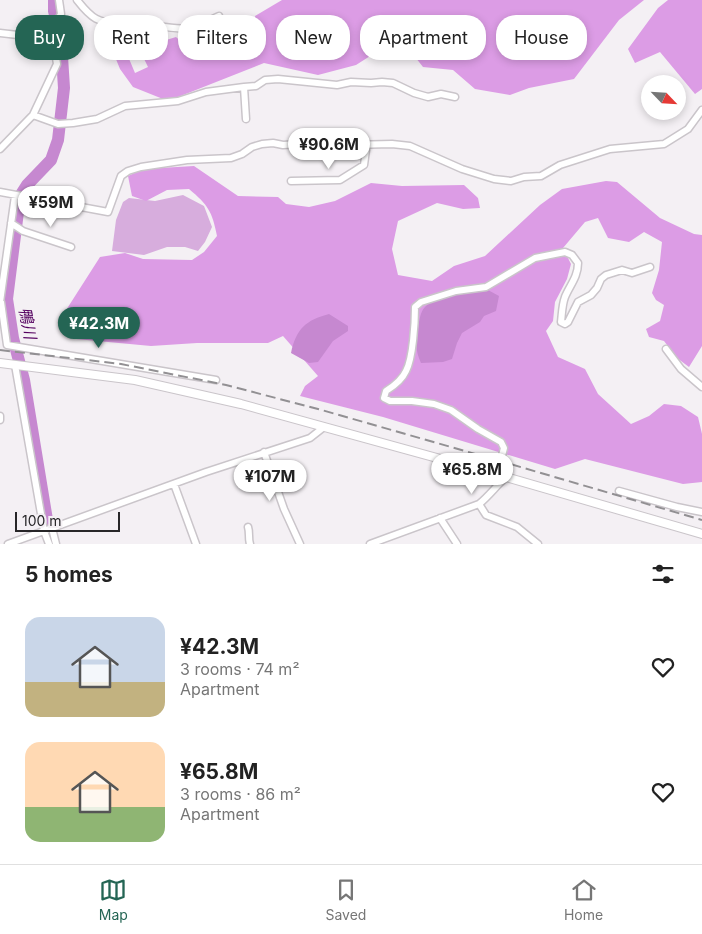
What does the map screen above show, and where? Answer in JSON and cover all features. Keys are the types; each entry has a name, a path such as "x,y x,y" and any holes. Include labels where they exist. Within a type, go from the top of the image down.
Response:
{"street":[{"path":"59,0 59,15"},
{"path":"77,0 90,16 109,23 140,22 178,29"},
{"path":"0,33 15,35"},
{"path":"0,149 33,115 57,64 56,60"},
{"path":"33,115 58,124 73,123 97,119 125,106 178,101 206,92 256,86 265,80 278,79 330,85 351,82 393,83 428,97 441,94 455,97"},
{"path":"244,87 246,119"},
{"path":"350,145 392,144 410,146 462,168 494,179 511,181 524,177 541,176 560,165 610,149 664,144 688,129 702,110"},
{"path":"0,192 108,212 121,176 128,171 142,167 187,160 231,158 252,148 274,142 283,145 330,142 366,150 364,165 340,180 291,181"},
{"path":"15,196 1,284 0,302 8,345 216,380"},
{"path":"12,224 23,230 71,246"},
{"path":"506,477 499,467 504,448 501,442 494,437 478,429 451,410 434,404 390,401 384,398 386,391 396,384 406,371 412,342 415,307 421,302 456,291 486,287 535,258 565,252 572,254 578,263 575,279 564,299 562,307 561,322 565,324 568,322 578,302 591,295 606,274 622,270 632,273 650,267"},
{"path":"666,350 681,369 702,387"},
{"path":"0,362 135,380 241,404 506,477 702,534"},
{"path":"15,365 44,531 49,544"},
{"path":"8,544 264,452 310,438 324,427"},
{"path":"264,452 284,509 300,544"},
{"path":"370,544 479,504 506,477"},
{"path":"174,484 196,544"},
{"path":"619,491 702,512"},
{"path":"479,504 486,515 517,527 538,544"},
{"path":"440,518 457,544"},
{"path":"248,527 250,544"},
{"path":"52,528 56,544"}],"shaded area":[{"path":"282,0 644,0 619,20 574,79 529,88 510,95 475,89 453,70 423,67 417,60 486,60 486,15 360,15 360,60 364,60 356,65 318,75 264,63 168,101 133,87 120,69 116,60 130,60 135,73 148,67 145,60 168,60 168,39 176,37 178,39 178,60 266,60 266,15 257,15"},
{"path":"668,0 702,0 702,89 695,94 686,83 686,75 679,75 660,52 635,63 628,49 658,8"},
{"path":"194,166 238,196 278,197 286,204 309,207 335,201 371,183 402,186 464,185 478,198 480,208 463,209 437,203 398,221 392,249 398,275 432,281 454,266 485,256 540,205 562,189 606,181 617,182 660,218 694,234 702,235 702,346 689,367 677,358 664,341 649,337 646,329 660,321 664,305 656,300 652,293 659,270 662,242 644,232 629,242 608,238 598,218 585,222 563,248 571,264 567,279 555,302 553,321 546,331 558,357 585,369 598,394 631,424 649,416 664,404 681,406 698,417 702,434 702,482 683,484 585,459 555,469 383,417 300,396 305,386 318,376 283,336 268,343 197,343 151,346 76,339 61,318 100,257 125,253 143,259 192,260 204,252 217,236 208,209 189,189 167,190 146,201 132,196 128,176 143,169"},
{"path":"183,195 204,206 212,227 205,242 198,251 185,247 167,247 144,255 112,251 116,220 123,202 129,198 155,201"},
{"path":"488,290 499,296 496,311 484,316 480,322 462,333 452,359 443,362 421,363 416,343 420,317 425,307 437,300"},
{"path":"329,314 348,326 348,331 333,341 318,362 309,363 291,353 296,338 303,327 314,319"}],"waterway":[{"name":"鴨川","path":"53,544 49,532 24,380 13,338 7,299 20,196 27,185 51,160 58,140 64,88 61,41 54,11 54,0"}],"railway":[{"path":"0,350 121,364 226,385 318,409 702,520"}]}
